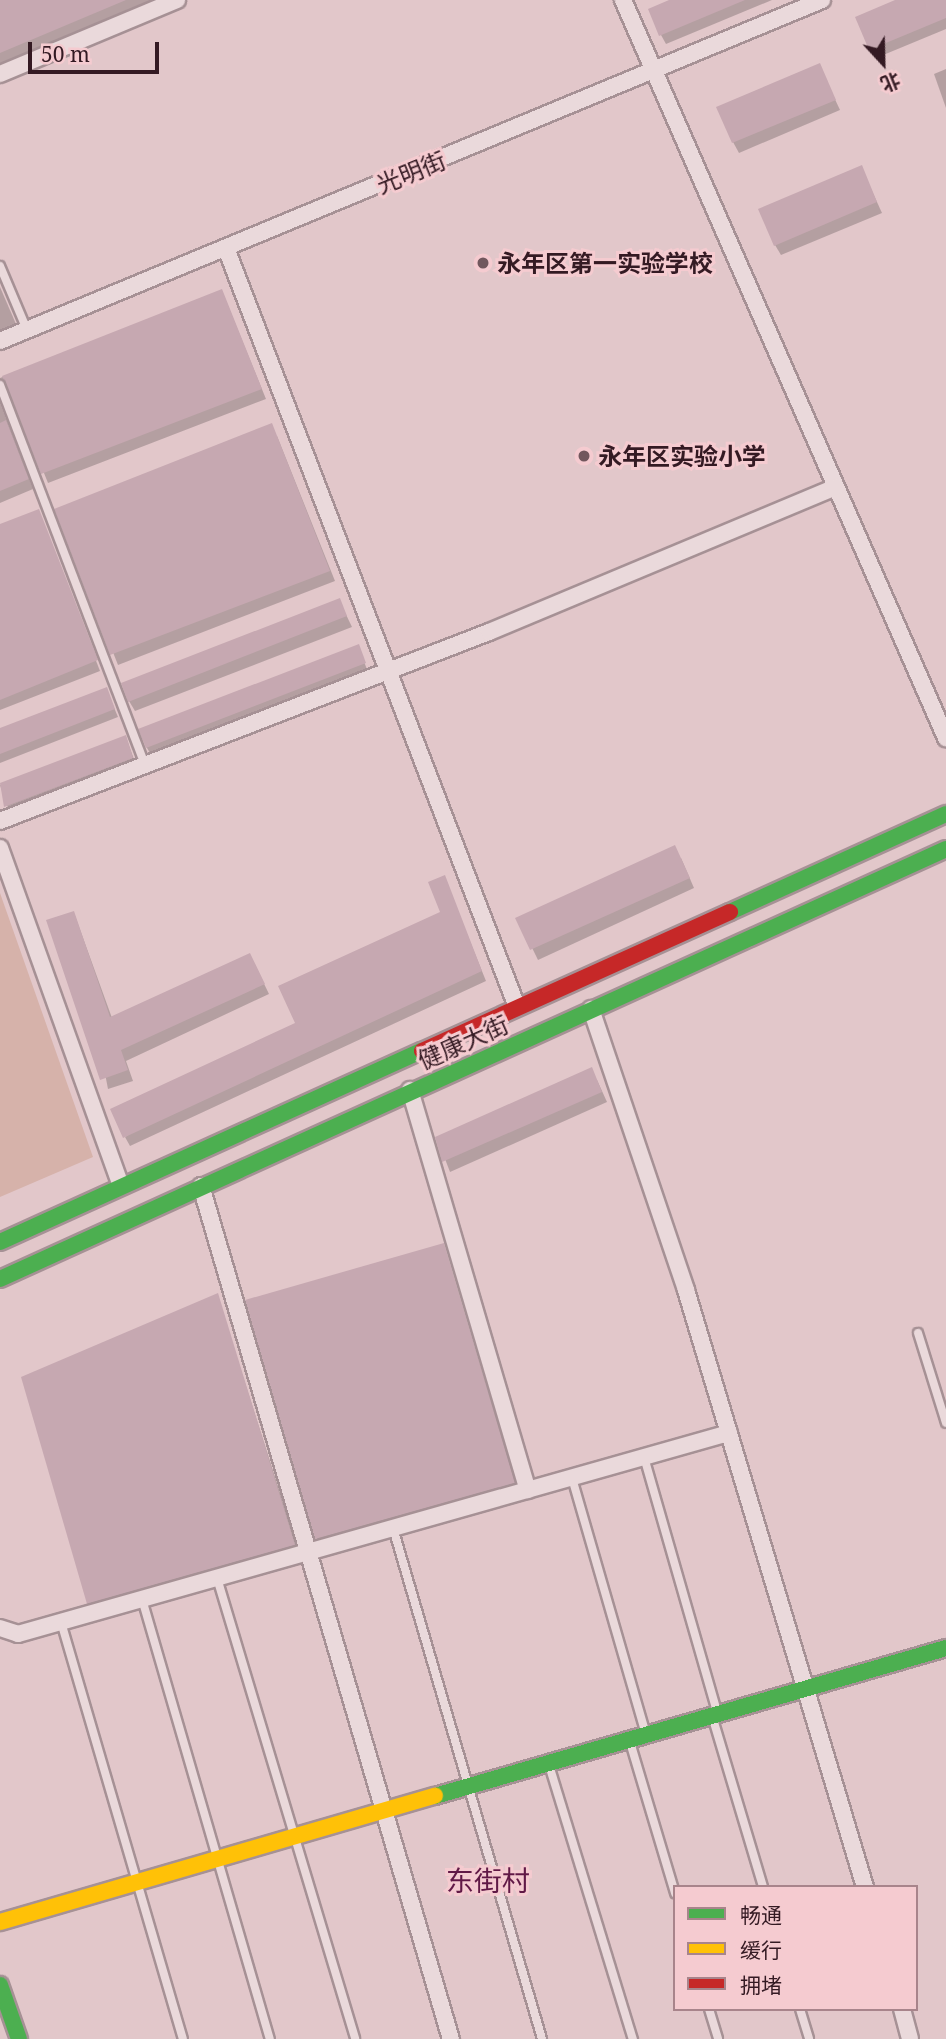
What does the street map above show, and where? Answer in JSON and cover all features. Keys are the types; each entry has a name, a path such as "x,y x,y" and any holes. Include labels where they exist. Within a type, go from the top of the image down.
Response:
{"main road":[{"name":"健康大街","path":"0,1242 946,814"},
{"name":"健康大街","path":"0,1279 410,1090 946,849"},
{"path":"0,1922 945,1653"},
{"path":"0,1984 19,2039"}],"street":[{"path":"0,74 177,0"},
{"path":"623,0 946,738"},
{"name":"光明街","path":"0,341 654,72 822,0"},
{"path":"226,248 516,1007"},
{"path":"0,821 386,671 836,486"},
{"path":"0,848 121,1186"},
{"path":"590,1009 729,1433 864,1885"},
{"path":"410,1090 528,1490"},
{"path":"201,1186 451,2039"},
{"path":"0,1628 18,1634 729,1433"},
{"path":"902,2011 910,2039"}],"lane":[{"path":"0,266 27,330"},
{"path":"0,385 145,765"},
{"path":"918,1333 946,1423"},
{"path":"644,1457 762,1885"},
{"path":"572,1478 647,1737"},
{"path":"393,1528 542,2039"},
{"path":"217,1578 355,2039"},
{"path":"142,1599 270,2039"},
{"path":"61,1622 183,2039"},
{"path":"630,1742 673,1886"},
{"path":"549,1765 633,2039"},
{"path":"710,2011 718,2039"},
{"path":"801,2011 809,2039"}],"shaded area":[{"path":"0,893 93,1157 0,1197"}],"building":[{"path":"0,0 126,0 0,53"},
{"path":"669,0 745,0 659,36 648,9"},
{"path":"895,0 946,0 946,18 869,50 855,17"},
{"path":"820,63 836,100 732,143 716,107"},
{"path":"862,165 877,202 774,246 758,209"},
{"path":"222,289 262,389 41,474 2,376"},
{"path":"6,420 29,479 0,491 0,423"},
{"path":"272,423 330,571 110,655 54,509"},
{"path":"39,509 98,660 0,700 0,524"},
{"path":"340,598 347,616 128,702 121,683"},
{"path":"359,644 366,663 146,748 138,729"},
{"path":"107,687 115,709 0,754 0,728"},
{"path":"126,735 133,758 4,807 0,783"},
{"path":"675,845 690,878 530,950 515,918"},
{"path":"445,875 482,971 123,1138 110,1109 295,1023 278,986 440,912 428,882"},
{"path":"74,911 110,1017 250,953 265,984 121,1050 128,1070 100,1080 46,920"},
{"path":"592,1067 602,1092 442,1162 435,1137"},
{"path":"444,1243 515,1483 315,1539 245,1300"},
{"path":"218,1293 295,1545 87,1604 21,1377"}],"traffic: fast":[{"path":"730,912 946,814"},
{"path":"0,1279 946,849"},
{"path":"0,1242 422,1051"},
{"path":"435,1796 946,1648"},
{"path":"0,1985 19,2039"}],"traffic: slow":[{"path":"0,1922 435,1796"}],"traffic: jam":[{"path":"422,1051 730,912"}],"place":[{"name":"永年区第一实验学校","path":"483,263"},
{"name":"永年区实验小学","path":"584,456"}],"district":[{"name":"东街村","path":"488,1880"}]}
